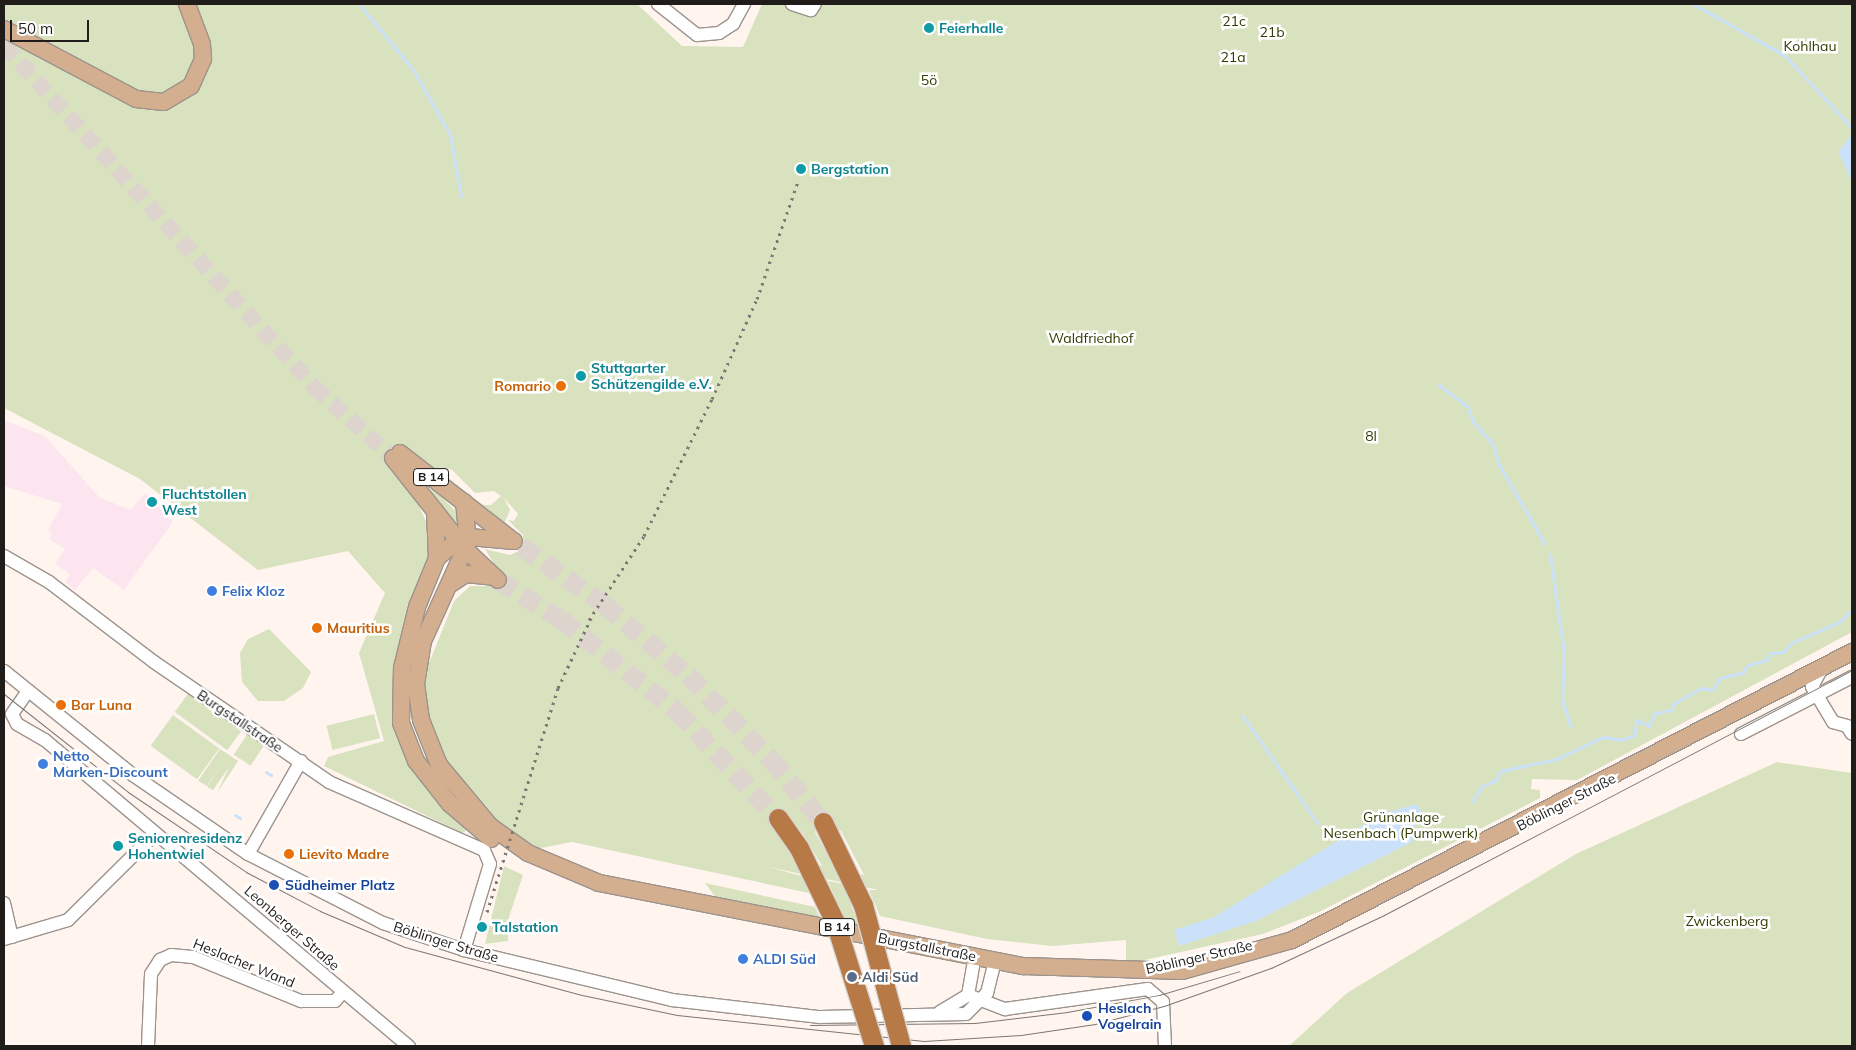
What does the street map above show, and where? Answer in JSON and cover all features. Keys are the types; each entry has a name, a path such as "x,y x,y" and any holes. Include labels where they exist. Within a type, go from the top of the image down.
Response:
{"highway":[{"name":"B 14","path":"778,818 799,848 835,922 874,1046"},
{"name":"B 14","path":"823,822 863,905 900,1046"}],"main road":[{"path":"4,29 136,99 164,102 191,86 202,65 202,44 187,4"},
{"name":"B 14","path":"449,586 466,574 497,579 464,542 435,509 396,455 464,502 518,543 464,542"},
{"path":"464,502 464,542"},
{"path":"435,509 437,558"},
{"name":"Burgstallstraße","path":"464,542 437,558 414,614 402,668 401,714 406,742 438,791 483,834 536,866 581,882 599,882"},
{"name":"Burgstallstraße","path":"464,542 449,586 422,641 415,673 421,720 434,754 460,794 501,835 540,859 599,882 995,962 1094,972 1139,970"},
{"name":"Böblinger Straße","path":"1139,970 1222,955 1326,917 1852,644"},
{"name":"Böblinger Straße","path":"1139,970 1202,968 1317,930 1852,652"}],"street":[{"path":"658,4 697,35 719,33 734,24 744,4"},
{"path":"792,4 811,10 814,4"},
{"name":"Burgstallstraße","path":"4,556 49,582 161,667 301,761 328,782 484,850 490,859 464,950"},
{"path":"1822,668 1815,692 1833,722 1847,726 1852,734"},
{"name":"Böblinger Straße","path":"4,671 147,786 248,854 374,919 464,950 672,1000 820,1017 966,1014 983,1001"},
{"path":"1741,734 1815,692 1852,677"},
{"path":"4,902 8,938 68,920 114,880 154,835 45,740 17,724 8,714 28,691"},
{"path":"248,854 301,761"},
{"name":"Leonberger Straße","path":"154,835 409,1046"},
{"name":"Heslacher Wand","path":"148,1046 151,974 160,960 171,954 193,957 301,1001 335,1000 343,992"},
{"path":"968,995 975,957"},
{"path":"983,1001 995,962"},
{"name":"Böblinger Straße","path":"928,1016 955,1006 968,995 1005,1009 1038,1007 1148,989 1159,995 1164,1013 1164,1046"}],"shaded area":[{"path":"4,420 46,437 99,497 130,510 146,493 173,522 124,590 93,568 75,590 65,582 70,574 55,564 65,549 49,539 52,533 48,530 62,504 4,486"}],"green space":[{"path":"4,4 637,4 682,46 743,47 762,4 1852,4 1852,632 1577,780 1532,779 1531,789 1540,790 1540,798 1321,911 1263,934 1126,964 1126,940 1052,946 987,939 880,916 869,890 879,890 768,867 802,876 809,893 572,842 536,849 499,828 444,765 425,703 425,673 454,601 470,586 494,586 501,575 485,549 510,555 521,550 523,535 508,520 514,521 518,514 504,498 510,510 503,526 428,468 430,464 399,448 389,461 397,478 412,489 435,543 394,723 409,764 443,807 469,829 462,833 324,766 328,757 384,741 359,653 385,593 348,551 258,570 140,479 4,408","holes":["451,469 475,493 494,491 501,496 491,505 483,505 439,471","771,819 787,819 802,832 822,866 794,861","827,822 841,831 864,875 835,869 815,832 816,825"]},
{"path":"433,488 462,518 458,531 431,491"},
{"path":"269,629 311,672 303,688 284,701 258,701 242,682 240,653 248,639"},
{"path":"190,691 243,729 227,750 175,712"},
{"path":"374,714 380,738 333,750 326,726"},
{"path":"173,715 219,749 197,779 151,746"},
{"path":"248,733 265,744 251,766 234,755"},
{"path":"220,749 238,761 217,793 229,767 213,790 207,787 221,765 207,786 198,781"},
{"name":"Zwickenberg","path":"1777,762 1852,773 1852,1046 1289,1046 1347,993 1576,854"},
{"path":"504,866 523,875 509,917 508,941 485,944"},
{"path":"828,881 844,884 859,928 848,926"},
{"path":"705,883 815,907 821,921 720,903"}],"water":[{"path":"1852,134 1852,182 1838,152"},
{"path":"1417,804 1424,818 1416,822 1412,842 1256,921 1179,946 1174,930 1214,917 1381,814"}],"waterway":[{"path":"359,4 414,71 450,135 461,196"},
{"path":"1693,4 1784,55 1852,128"},
{"path":"1439,385 1467,406 1474,423 1493,444 1499,465 1545,544"},
{"path":"1550,554 1564,653 1562,700 1571,727"},
{"path":"1472,802 1481,787 1496,780 1500,771 1557,759 1603,737 1621,740 1634,735 1637,720 1649,726 1655,713 1671,710 1673,704 1701,688 1712,690 1720,678 1742,673 1748,665 1767,660 1771,653 1783,652 1791,643 1839,622 1852,609"},
{"path":"1242,715 1318,824"},
{"path":"266,772 271,775"},
{"path":"235,815 240,818"}],"tunnel":[{"path":"4,45 314,387 393,458"},
{"path":"521,546 604,604 688,675 771,759 823,822"},
{"path":"498,580 561,619 677,711 778,818"}],"tram line":[{"path":"4,694 128,792 246,872 320,911 405,947 582,995 677,1015 924,1041 1021,1035 1095,1024 1164,1006 1271,968 1384,915 1852,670"},
{"path":"810,1025 975,1023 1067,1012 1159,995 1240,971"}],"railway":[{"path":"589,620 644,536 712,399 757,299 798,181"},
{"path":"487,912 558,688 593,614"}],"place":[{"name":"Feierhalle","path":"929,28"},
{"name":"Bergstation","path":"801,169"},
{"name":"Stuttgarter Schützengilde e.V.","path":"581,376"},
{"name":"Romario","path":"561,386"},
{"name":"Fluchtstollen West","path":"152,502"},
{"name":"Felix Kloz","path":"212,591"},
{"name":"Mauritius","path":"317,628"},
{"name":"Bar Luna","path":"61,705"},
{"name":"Netto Marken-Discount","path":"43,764"},
{"name":"Seniorenresidenz Hohentwiel","path":"118,846"},
{"name":"Lievito Madre","path":"289,854"},
{"name":"Südheimer Platz","path":"274,885"},
{"name":"Talstation","path":"482,927"},
{"name":"ALDI Süd","path":"743,959"},
{"name":"Aldi Süd","path":"852,977"},
{"name":"Heslach Vogelrain","path":"1087,1016"}],"park label":[{"name":"21c","path":"1234,21"},
{"name":"21b","path":"1272,32"},
{"name":"Kohlhau","path":"1810,46"},
{"name":"21a","path":"1233,57"},
{"name":"5ö","path":"929,80"},
{"name":"Waldfriedhof","path":"1091,338"},
{"name":"8l","path":"1371,436"},
{"name":"Grünanlage Nesenbach (Pumpwerk)","path":"1401,826"}]}
